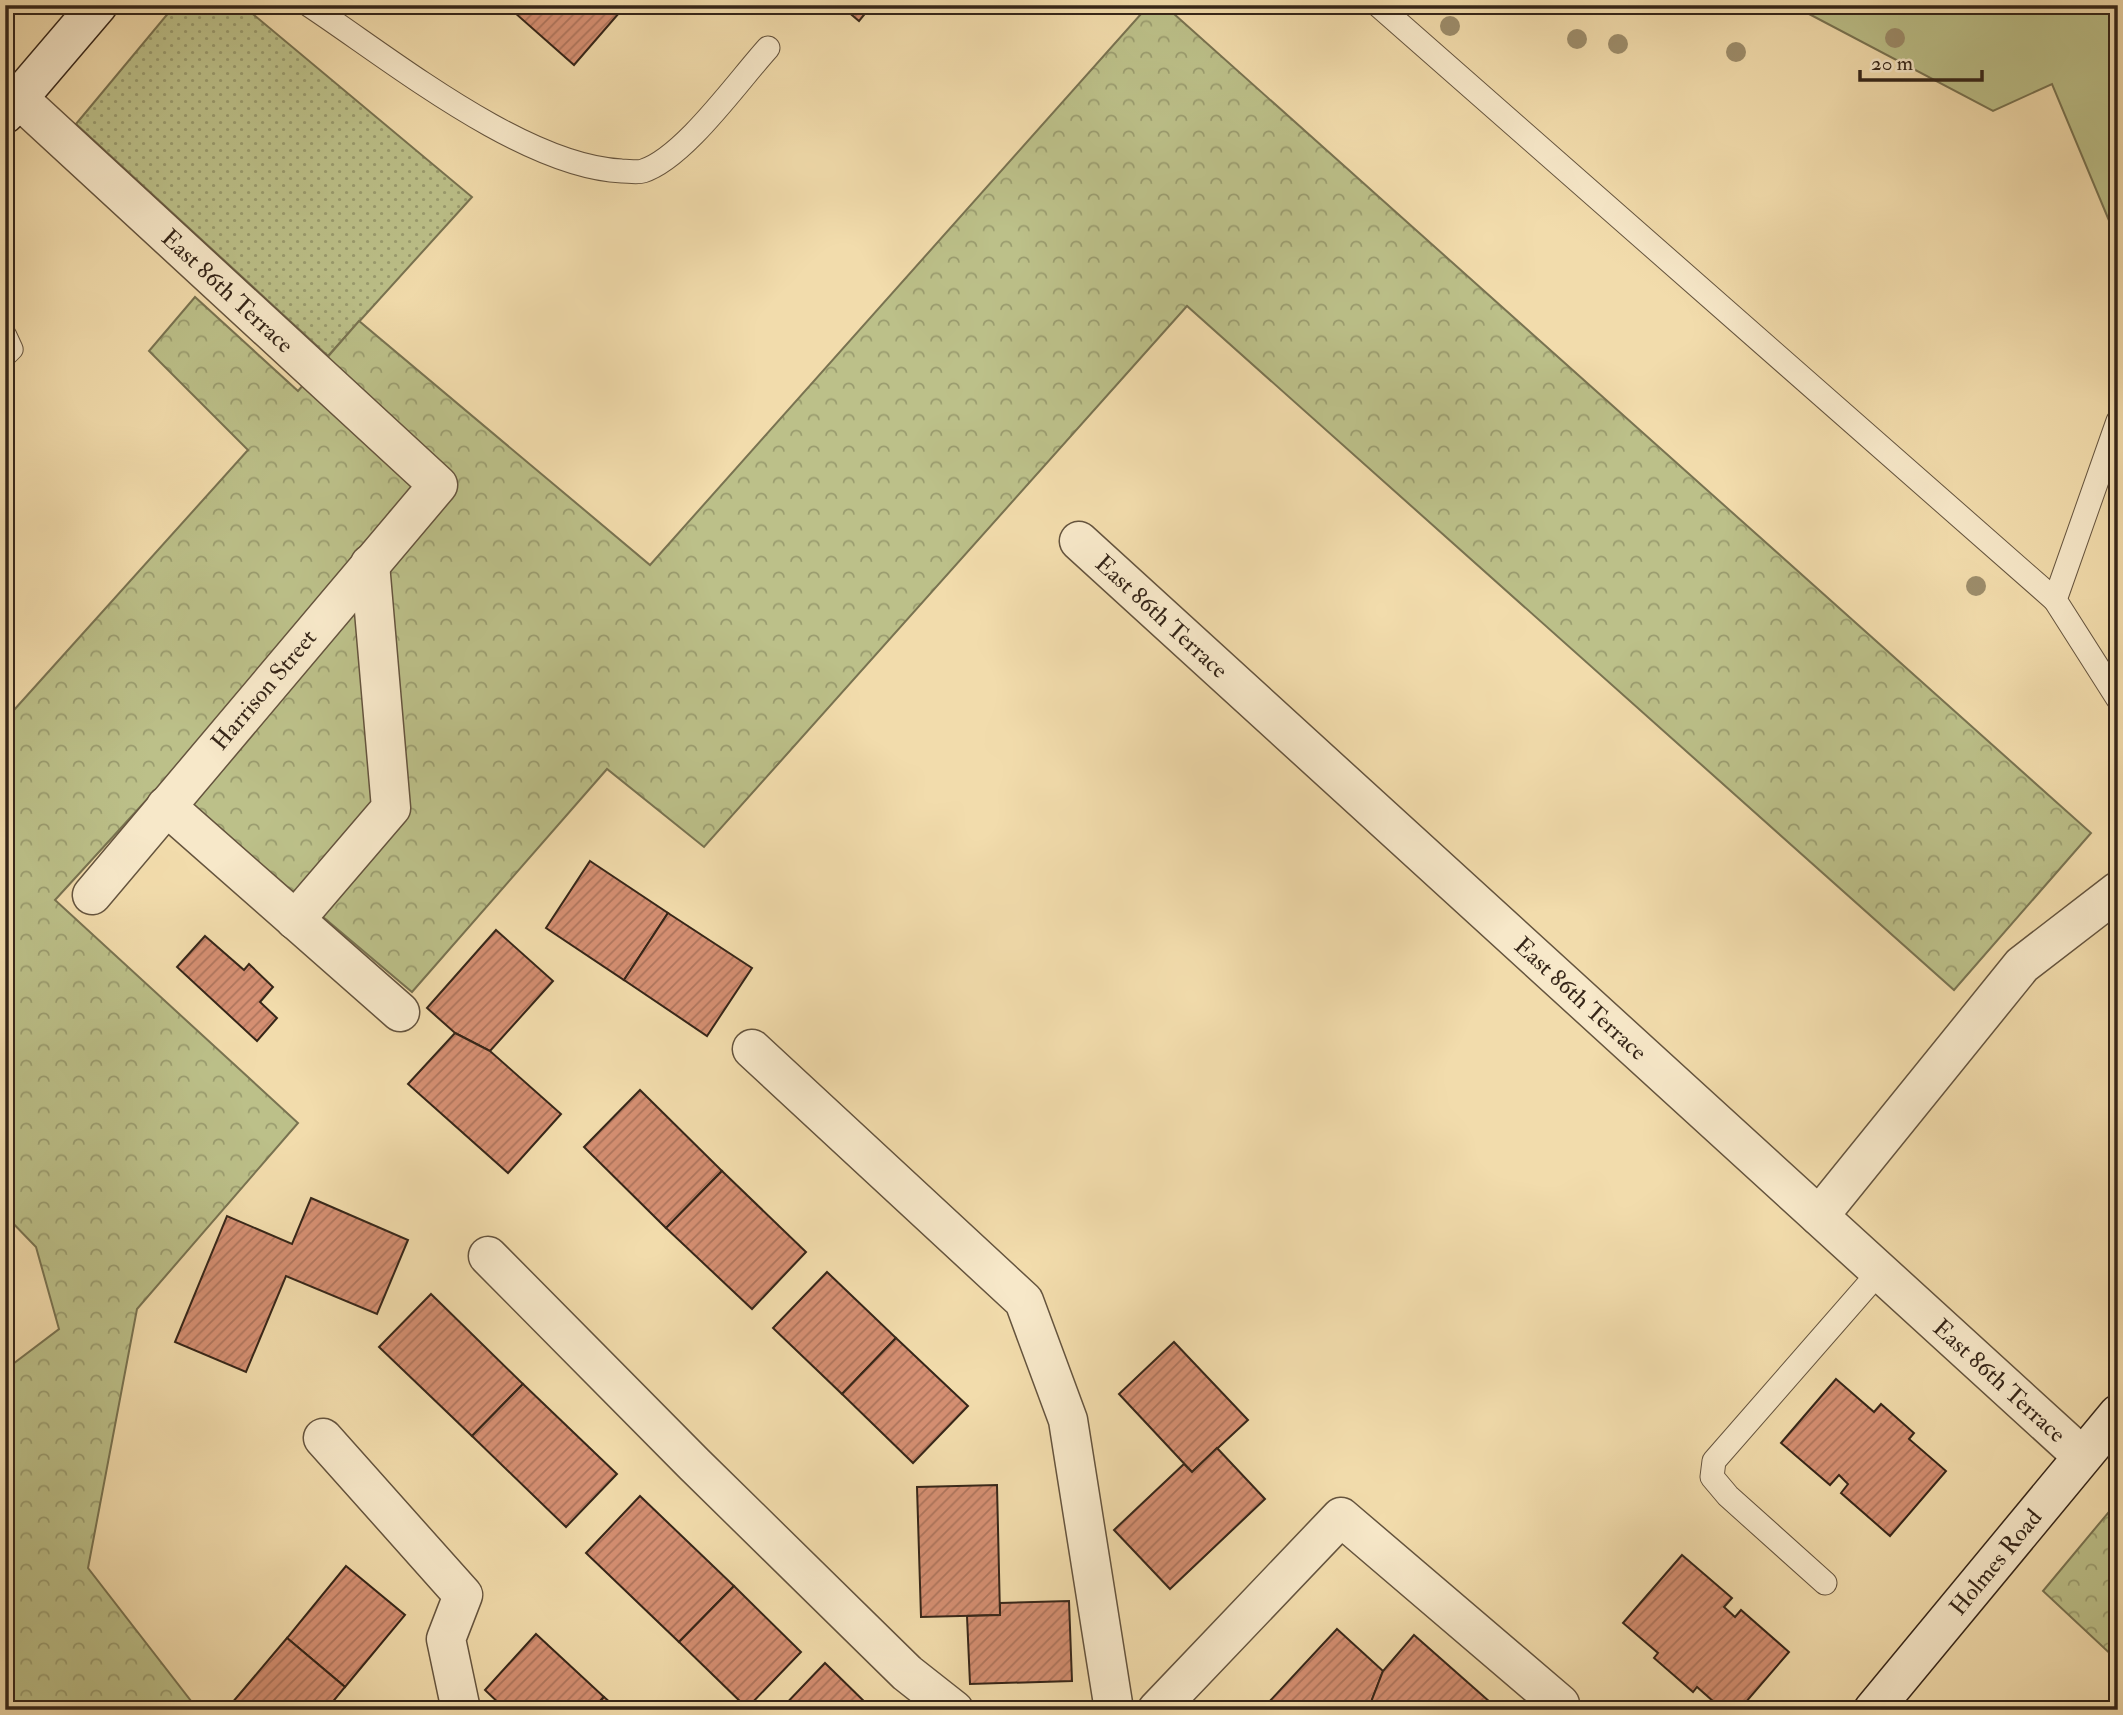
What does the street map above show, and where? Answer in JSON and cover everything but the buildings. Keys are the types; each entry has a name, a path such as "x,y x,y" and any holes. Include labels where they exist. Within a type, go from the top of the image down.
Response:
{"street":[{"path":"10,98 98,5"},
{"name":"East 86th Terrace","path":"10,98 438,485"},
{"name":"Harrison Street","path":"92,895 438,485"},
{"name":"East 86th Terrace","path":"1079,541 2082,1456"},
{"path":"295,920 391,808 370,564"},
{"path":"166,806 400,1012"},
{"path":"1819,1216 2022,965 2118,891"},
{"path":"752,1049 1024,1301 1068,1420 1114,1710"},
{"path":"488,1256 703,1474 907,1673 954,1710"},
{"name":"Holmes Road","path":"1873,1710 2118,1415"},
{"path":"323,1438 463,1595 446,1639 461,1710"},
{"path":"1157,1710 1341,1517 1560,1704"}],"lane":[{"path":"309,5 481,119 547,154 594,170 642,172 678,150 768,48"},
{"path":"1378,5 2055,600 2118,699"},
{"path":"5,336 10,349 5,355"},
{"path":"2055,600 2118,421"},
{"path":"1825,1583 1728,1496 1712,1477 1714,1461 1880,1271"}],"green space":[{"path":"175,5 242,5 472,197 328,356 76,124"},
{"path":"1149,5 1164,5 2091,833 1954,990 1187,306 704,847 607,769 412,992 163,782 55,900 298,1123 137,1309 88,1568 198,1710 23,1710 5,1692 5,1370 59,1329 36,1247 5,1215 5,720 248,450 149,351 195,297 298,391 359,321 650,565"},
{"path":"1792,5 2118,5 2118,242 2052,84 1993,111"},
{"path":"2118,1501 2118,1661 2043,1591"}]}
